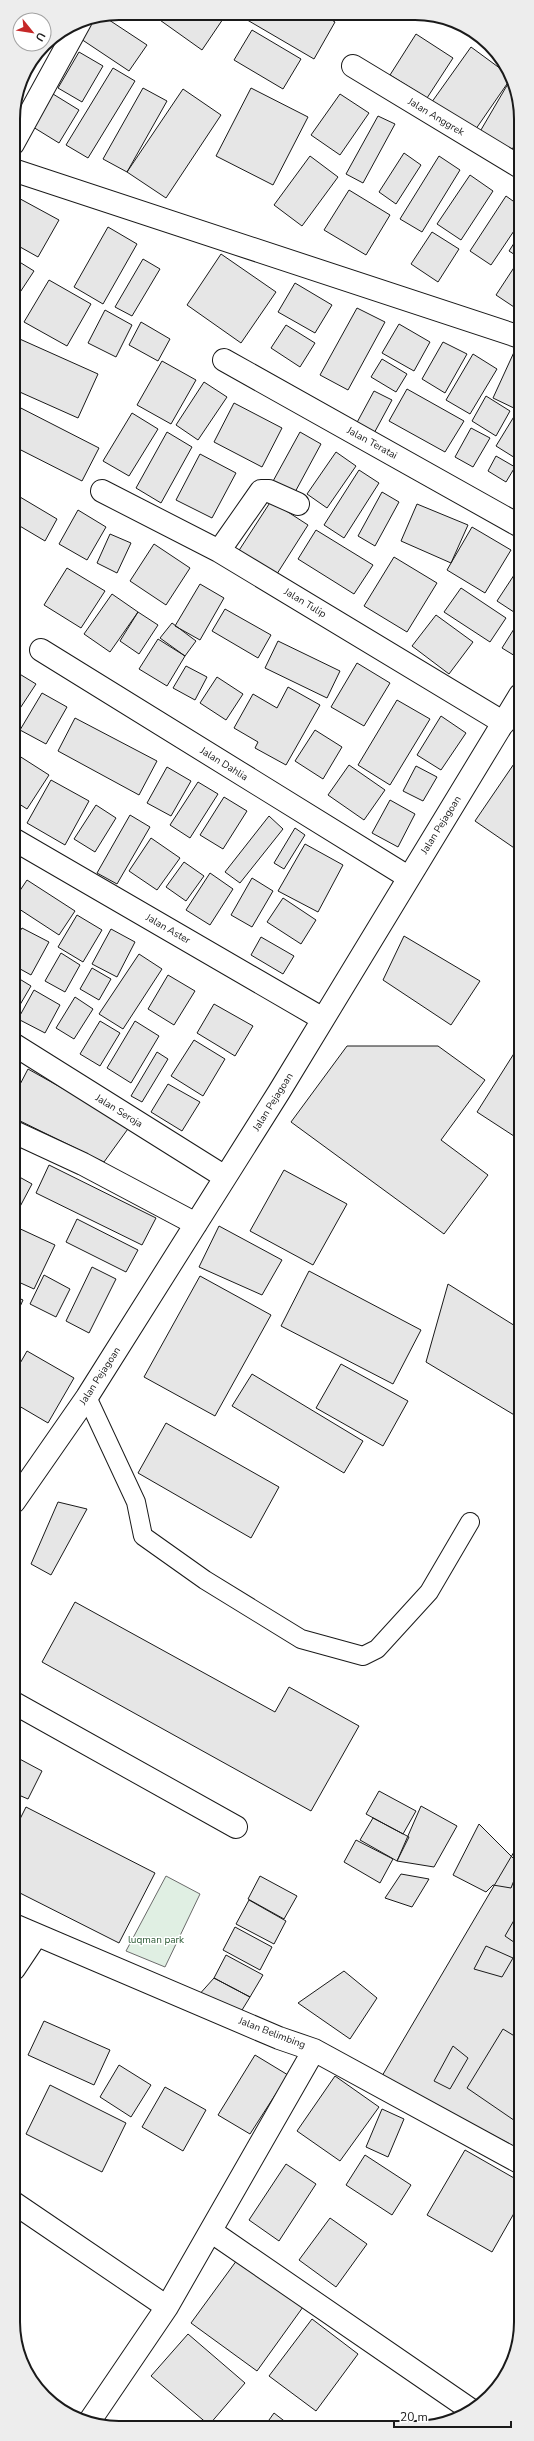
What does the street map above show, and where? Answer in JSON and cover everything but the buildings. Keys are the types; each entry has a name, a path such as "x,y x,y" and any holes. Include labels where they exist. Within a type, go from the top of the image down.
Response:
{"street":[{"path":"20,131 75,30"},
{"name":"Jalan Anggrek","path":"353,66 514,164"},
{"path":"20,172 514,334"},
{"name":"Jalan Teratai","path":"224,360 514,523"},
{"name":"Jalan Tulip","path":"102,491 219,551 504,723"},
{"path":"219,551 262,492 269,491 298,504"},
{"name":"Jalan Dahlia","path":"41,650 408,878"},
{"name":"Jalan Pejagoan","path":"20,1493 87,1397 196,1224 514,706"},
{"name":"Jalan Aster","path":"20,843 323,1019"},
{"name":"Jalan Seroja","path":"20,1048 225,1177"},
{"path":"20,1135 83,1164 196,1224"},
{"path":"20,1706 236,1827"},
{"name":"Jalan Belimbing","path":"20,1928 279,2038 314,2050 514,2159"},
{"path":"20,1960 36,1936"},
{"path":"92,2418 167,2307 212,2232 314,2050"},
{"path":"20,2207 167,2307"},
{"path":"212,2232 466,2407"}],"lane":[{"path":"87,1397 136,1502 143,1536 205,1580 301,1639 363,1656 376,1649 429,1592 470,1522"}],"green space":[{"name":"luqman park","path":"166,1876 200,1894 165,1967 126,1951"}]}
